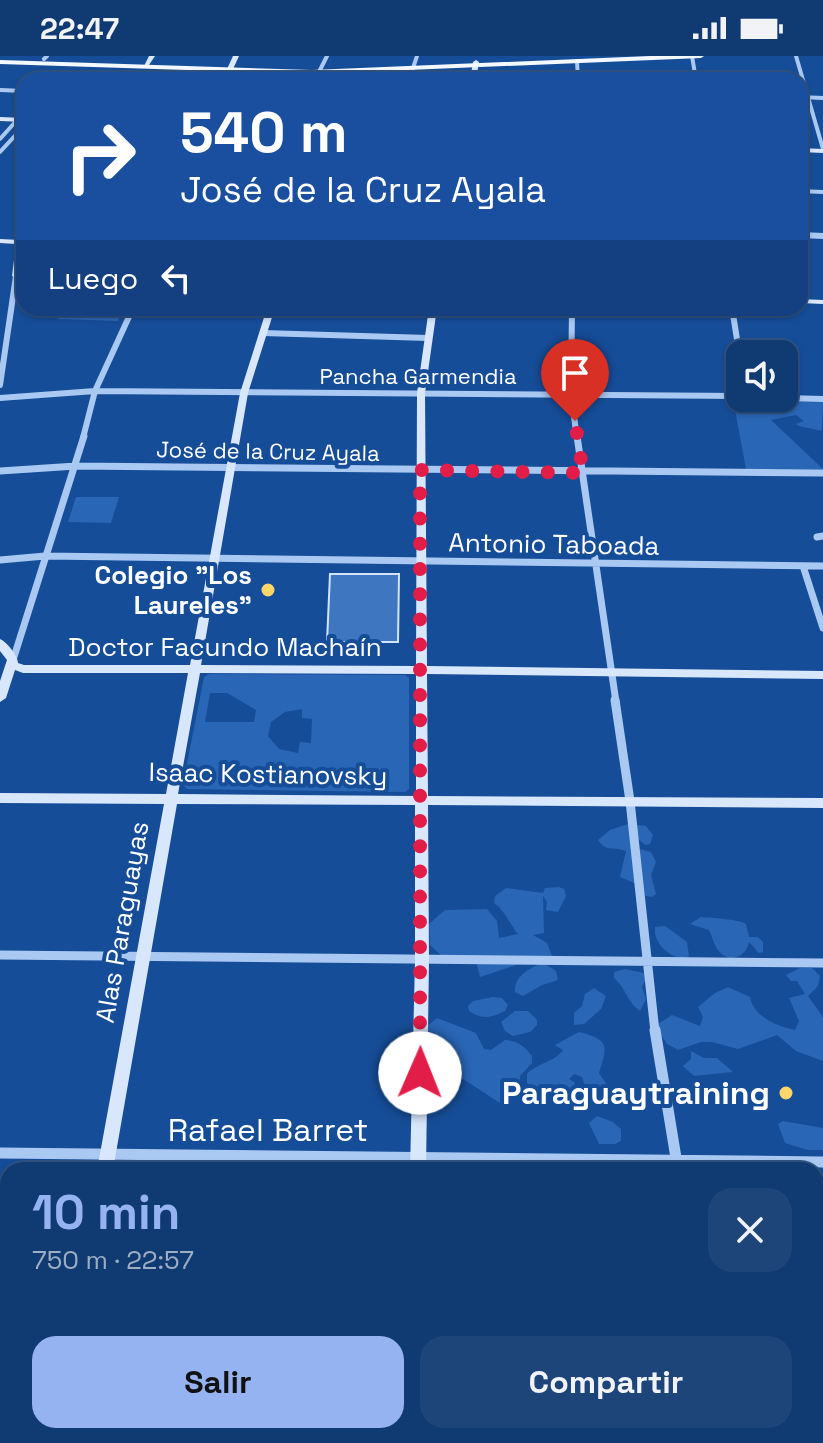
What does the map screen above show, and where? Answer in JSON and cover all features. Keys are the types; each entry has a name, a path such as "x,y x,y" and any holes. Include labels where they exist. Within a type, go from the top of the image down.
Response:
{"main road":[{"path":"474,63 577,61 619,56"},
{"path":"0,60 46,58 228,69 320,70 701,56"},
{"path":"0,60 148,62"}],"street":[{"path":"227,72 236,56"},
{"path":"320,70 327,56"},
{"path":"413,66 417,56"},
{"path":"577,61 578,72"},
{"path":"473,72 474,63"},
{"path":"823,98 808,98 823,150"},
{"path":"0,139 16,125"},
{"path":"0,152 16,135"},
{"path":"0,385 16,298"},
{"path":"0,698 8,665 76,466 95,391 129,316"},
{"name":"Alas Paraguayas","path":"106,1162 244,393 268,316"},
{"path":"418,1162 422,961 419,800 421,393 432,316"},
{"path":"572,316 571,395 630,801 656,1038 677,1162"},
{"path":"733,316 737,340"},
{"path":"263,333 428,338"},
{"name":"Pancha Garmendia","path":"0,398 95,391 726,396"},
{"path":"798,398 823,399"},
{"name":"José de la Cruz Ayala","path":"0,471 76,466 823,473"},
{"name":"Antonio Taboada","path":"0,560 45,556 215,561 823,566"},
{"path":"803,566 823,628"},
{"path":"0,643 8,665"},
{"name":"Doctor Facundo Machaín","path":"8,665 23,669 823,675"},
{"name":"Isaac Kostianovsky","path":"0,798 823,803"},
{"path":"0,955 823,963"},
{"name":"Rafael Barret","path":"0,1153 106,1162"}],"shaded area":[{"path":"58,316 120,316 118,321 58,319"},
{"path":"798,401 823,402 822,431 799,426 796,424 804,421 796,415 771,420 823,469 746,469 735,412 798,412"},
{"path":"76,497 119,497 111,523 68,522"},
{"path":"209,674 405,675 409,678 409,789 405,792 187,789 183,784 204,677","holes":["210,693 227,693 256,710 254,722 205,722","302,709 302,718 312,719 311,743 300,742 298,753 279,749 268,736 271,722 285,712"]},
{"path":"628,824 646,826 653,835 650,844 645,845 636,837 636,848 651,852 656,862 651,875 656,894 652,897 642,895 641,886 620,877 626,851 608,848 598,840 610,830"},
{"path":"506,888 543,893 545,888 564,889 566,896 558,912 546,910 547,902 543,896 544,933 533,935 547,943 552,956 543,963 556,971 558,980 523,996 515,992 519,978 540,964 525,962 480,977 475,957 442,956 430,945 429,924 445,910 487,909 497,921 499,938 518,934 494,903 495,896"},
{"path":"701,917 746,924 749,937 758,937 763,942 763,952 759,953 749,942 741,955 732,958 722,955 709,930 690,924"},
{"path":"665,926 687,942 689,956 678,958 659,944 655,927"},
{"path":"800,968 812,968 820,976 818,986 808,996 823,1017 823,1061 796,1051 777,1035 738,1049 701,1042 678,1050 667,1044 655,1026 672,1015 700,1026 703,1017 698,1007 728,987 750,997 756,1010 767,1020 795,1030 799,1021 789,998 805,994 797,981 791,981 786,975"},
{"path":"625,969 644,973 646,979 642,987 646,999 640,1011 614,978 614,972"},
{"path":"594,988 606,996 601,1009 584,1024 574,1025 574,1013 582,1006 585,994"},
{"path":"502,998 508,1005 505,1011 487,1017 469,1011 468,1006 473,1001"},
{"path":"515,1011 528,1011 537,1020 537,1025 530,1032 513,1036 505,1031 501,1022"},
{"path":"437,1018 476,1033 484,1049 491,1050 505,1040 526,1049 532,1056 532,1063 520,1076 521,1096 503,1105 463,1079 437,1089 427,1082 420,1032"},
{"path":"579,1032 597,1038 604,1046 599,1073 608,1093 593,1098 588,1095 582,1077 574,1074 569,1079 575,1083 571,1091 554,1085 533,1091 527,1083 527,1074 560,1054 563,1050 555,1045"},
{"path":"691,1051 704,1058 717,1058 733,1072 694,1076 683,1066 691,1059"},
{"path":"597,1116 621,1129 621,1141 599,1144 589,1123"},
{"path":"783,1121 823,1128 823,1150 808,1150 785,1143 778,1124"}],"building":[{"path":"330,574 399,574 398,642 327,642"}],"place":[{"name":"Colegio \"Los Laureles\"","path":"268,590"},
{"name":"Paraguaytraining","path":"786,1093"}],"route":[{"path":"420,1073 420,470 583,473 575,421"}]}
